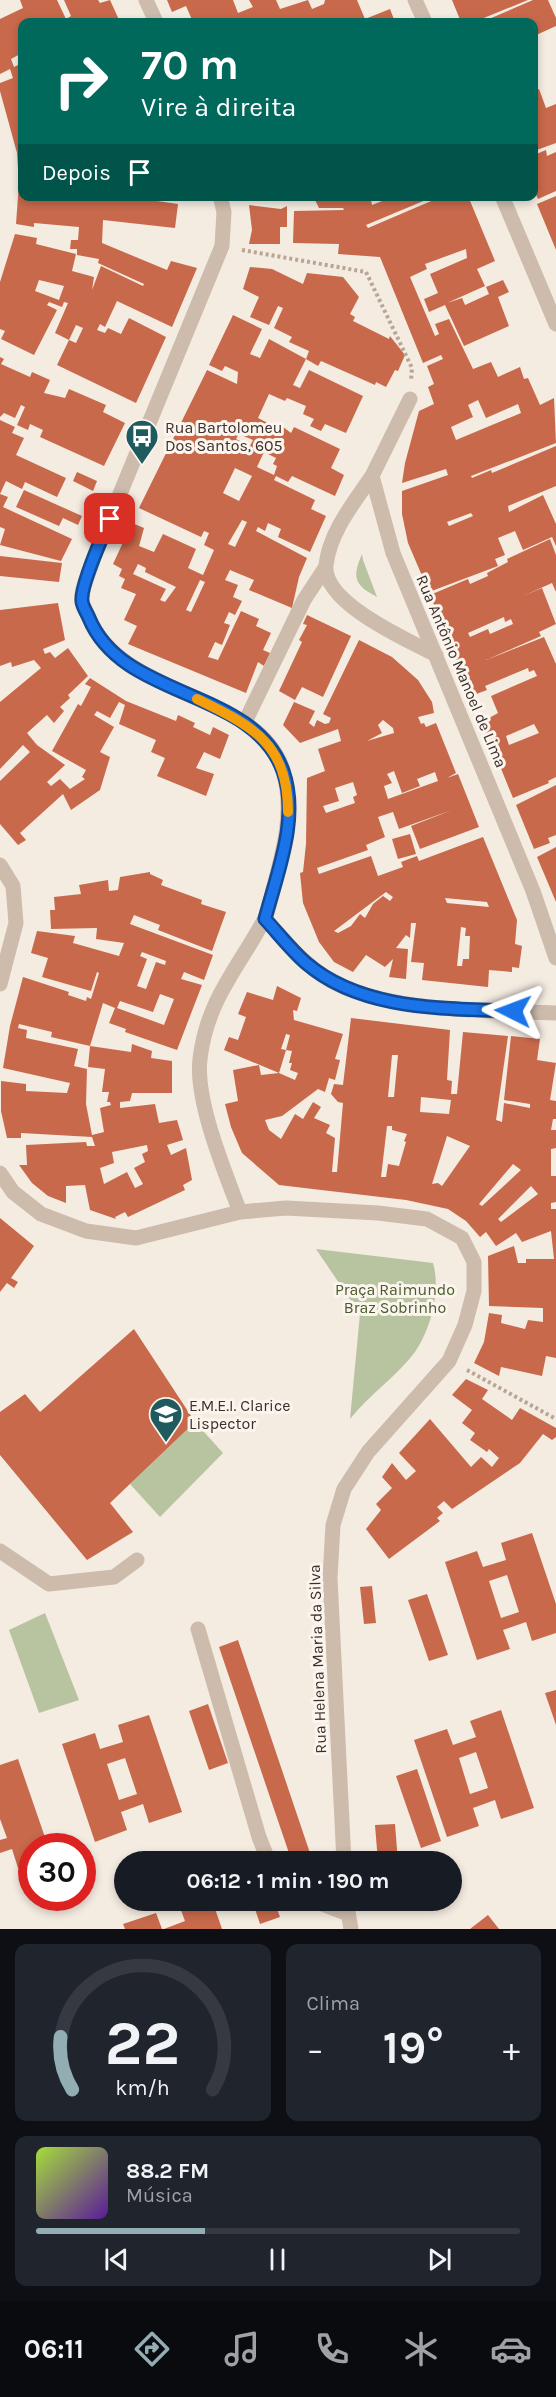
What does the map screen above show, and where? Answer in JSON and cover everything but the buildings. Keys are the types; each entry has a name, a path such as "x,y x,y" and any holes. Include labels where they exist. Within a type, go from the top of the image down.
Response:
{"street":[{"path":"146,0 154,18"},
{"path":"415,0 423,18"},
{"path":"221,201 224,212 222,246 94,557 81,600 96,635 127,665 245,722 270,747 283,771 288,792 288,834 265,919 229,974 211,1011 200,1061 205,1111 240,1212"},
{"path":"504,201 556,324"},
{"path":"245,722 293,621 325,568 331,543 345,516 372,476 410,399"},
{"name":"Rua Antônio Manoel de Lima","path":"372,476 393,553 533,891 556,958"},
{"path":"325,568 337,594 362,614 436,655"},
{"path":"0,865 13,886 16,922 0,984"},
{"path":"265,919 306,963 339,986 407,1005 556,1013"},
{"name":"Rua Helena Maria da Silva","path":"0,1173 13,1192 41,1214 86,1232 136,1238 240,1212 286,1208 378,1213 427,1219 462,1238 474,1262 474,1292 465,1325 449,1360 368,1452 344,1489 333,1525 330,1578 343,1851"},
{"path":"0,1551 49,1584 114,1576 137,1560"},
{"path":"198,1629 265,1851"}],"path":[{"path":"222,246 366,272 412,368 410,399"},
{"path":"449,1360 556,1419"}],"green space":[{"path":"362,554 377,597 364,589 357,580 357,569"},
{"name":"Praça Raimundo Braz Sobrinho","path":"316,1249 433,1263 435,1297 430,1321 421,1343 408,1361 350,1419 360,1314"},
{"path":"195,1422 223,1453 160,1517 130,1484"},
{"path":"45,1613 79,1700 39,1713 9,1630"}],"slow traffic":[{"path":"197,699 245,722 270,747 283,771 288,792 288,812"}],"place":[{"name":"Rua Bartolomeu Dos Santos, 605","path":"142,465"},
{"name":"E.M.E.I. Clarice Lispector","path":"166,1443"}],"route":[{"path":"110,519 94,557 81,600 96,635 127,665 245,722 270,747 283,771 288,792 288,834 265,919 306,963 339,986 407,1005 513,1011"}]}
